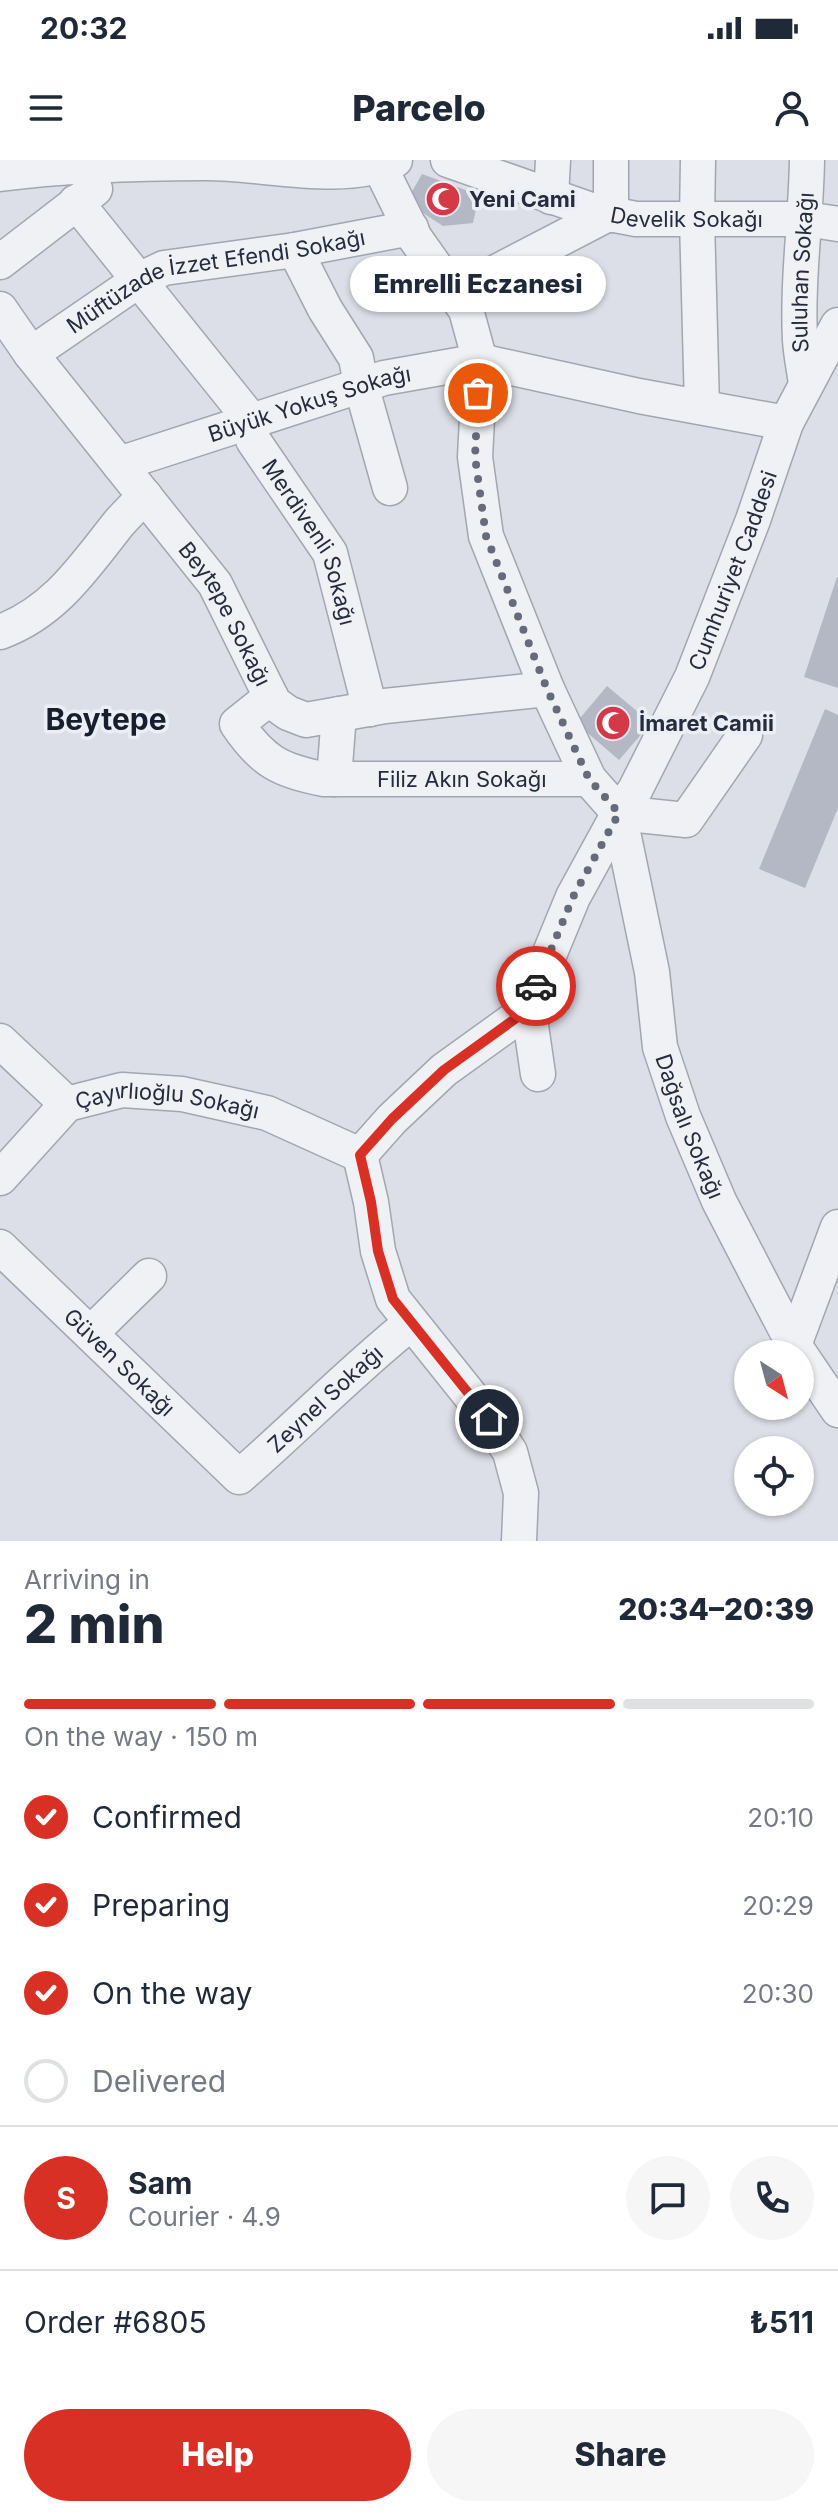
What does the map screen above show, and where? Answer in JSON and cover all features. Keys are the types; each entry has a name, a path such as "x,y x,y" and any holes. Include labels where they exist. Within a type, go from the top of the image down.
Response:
{"street":[{"name":"Develik Sokağı","path":"448,160 551,197 636,219 822,221"},
{"path":"551,197 553,160"},
{"path":"454,294 610,214 611,160"},
{"path":"698,160 702,407"},
{"name":"Suluhan Sokağı","path":"806,384 800,343 800,292 822,221 807,160"},
{"path":"0,174 53,167 130,165 210,163 324,171 387,164 411,228 466,310 480,361 475,457 486,536 547,689 589,779 619,813 686,820 745,735"},
{"path":"0,262 76,202 130,165"},
{"name":"Merdivenli Sokağı","path":"76,202 251,420 253,440 330,553 354,711 334,779"},
{"name":"Müftüzade İzzet Efendi Sokağı","path":"31,354 139,280 164,268 295,250 411,228"},
{"path":"295,250 325,309 356,358 390,488"},
{"name":"Beytepe Sokağı","path":"0,309 31,354 215,584 274,703 288,713 306,720 354,711 547,689"},
{"name":"Cumhuriyet Caddesi","path":"526,1011 573,897 635,790 692,677 753,520 786,423 838,325"},
{"name":"Büyük Yokuş Sokağı","path":"119,464 384,378 480,361 786,423"},
{"path":"0,632 47,605 81,574 122,520 145,496"},
{"name":"Filiz Akın Sokağı","path":"271,697 237,724 253,747 278,766 298,774 334,779 589,779"},
{"name":"Dağsalı Sokağı","path":"619,813 652,972 660,1047 673,1088 719,1201 791,1340"},
{"path":"519,1541 521,1493 510,1452 489,1419 393,1299 378,1251 360,1155 392,1119 444,1070 526,1011 538,1074"},
{"path":"0,1041 67,1104"},
{"name":"Çayırlıoğlu Sokağı","path":"0,1178 67,1104 122,1090 182,1094 267,1113 360,1155"},
{"path":"796,1340 838,1227"},
{"name":"Güven Sokağı","path":"0,1247 239,1477"},
{"path":"91,1333 149,1276"},
{"name":"Zeynel Sokağı","path":"239,1477 370,1356 411,1323"},
{"name":"Dağsalı Sokağı","path":"814,1371 833,1396"}],"building":[{"name":"Yeni Cami","path":"422,174 479,195 473,223 443,226 406,202"},
{"path":"838,577 838,688 804,677"},
{"name":"İmaret Camii","path":"607,686 651,723 619,760 576,723"},
{"path":"825,709 838,715 838,808 805,888 759,869"}],"way so far":[{"path":"478,393 475,457 486,536 547,689 589,779 619,813 573,897 536,986"}],"place":[{"name":"Yeni Cami","path":"443,199"},
{"name":"Emrelli Eczanesi","path":"478,393"},
{"name":"İmaret Camii","path":"613,723"}],"district":[{"name":"Beytepe","path":"106,719"}],"route":[{"path":"489,1419 393,1299 378,1251 360,1155 392,1119 444,1070 526,1011 536,986"}]}
